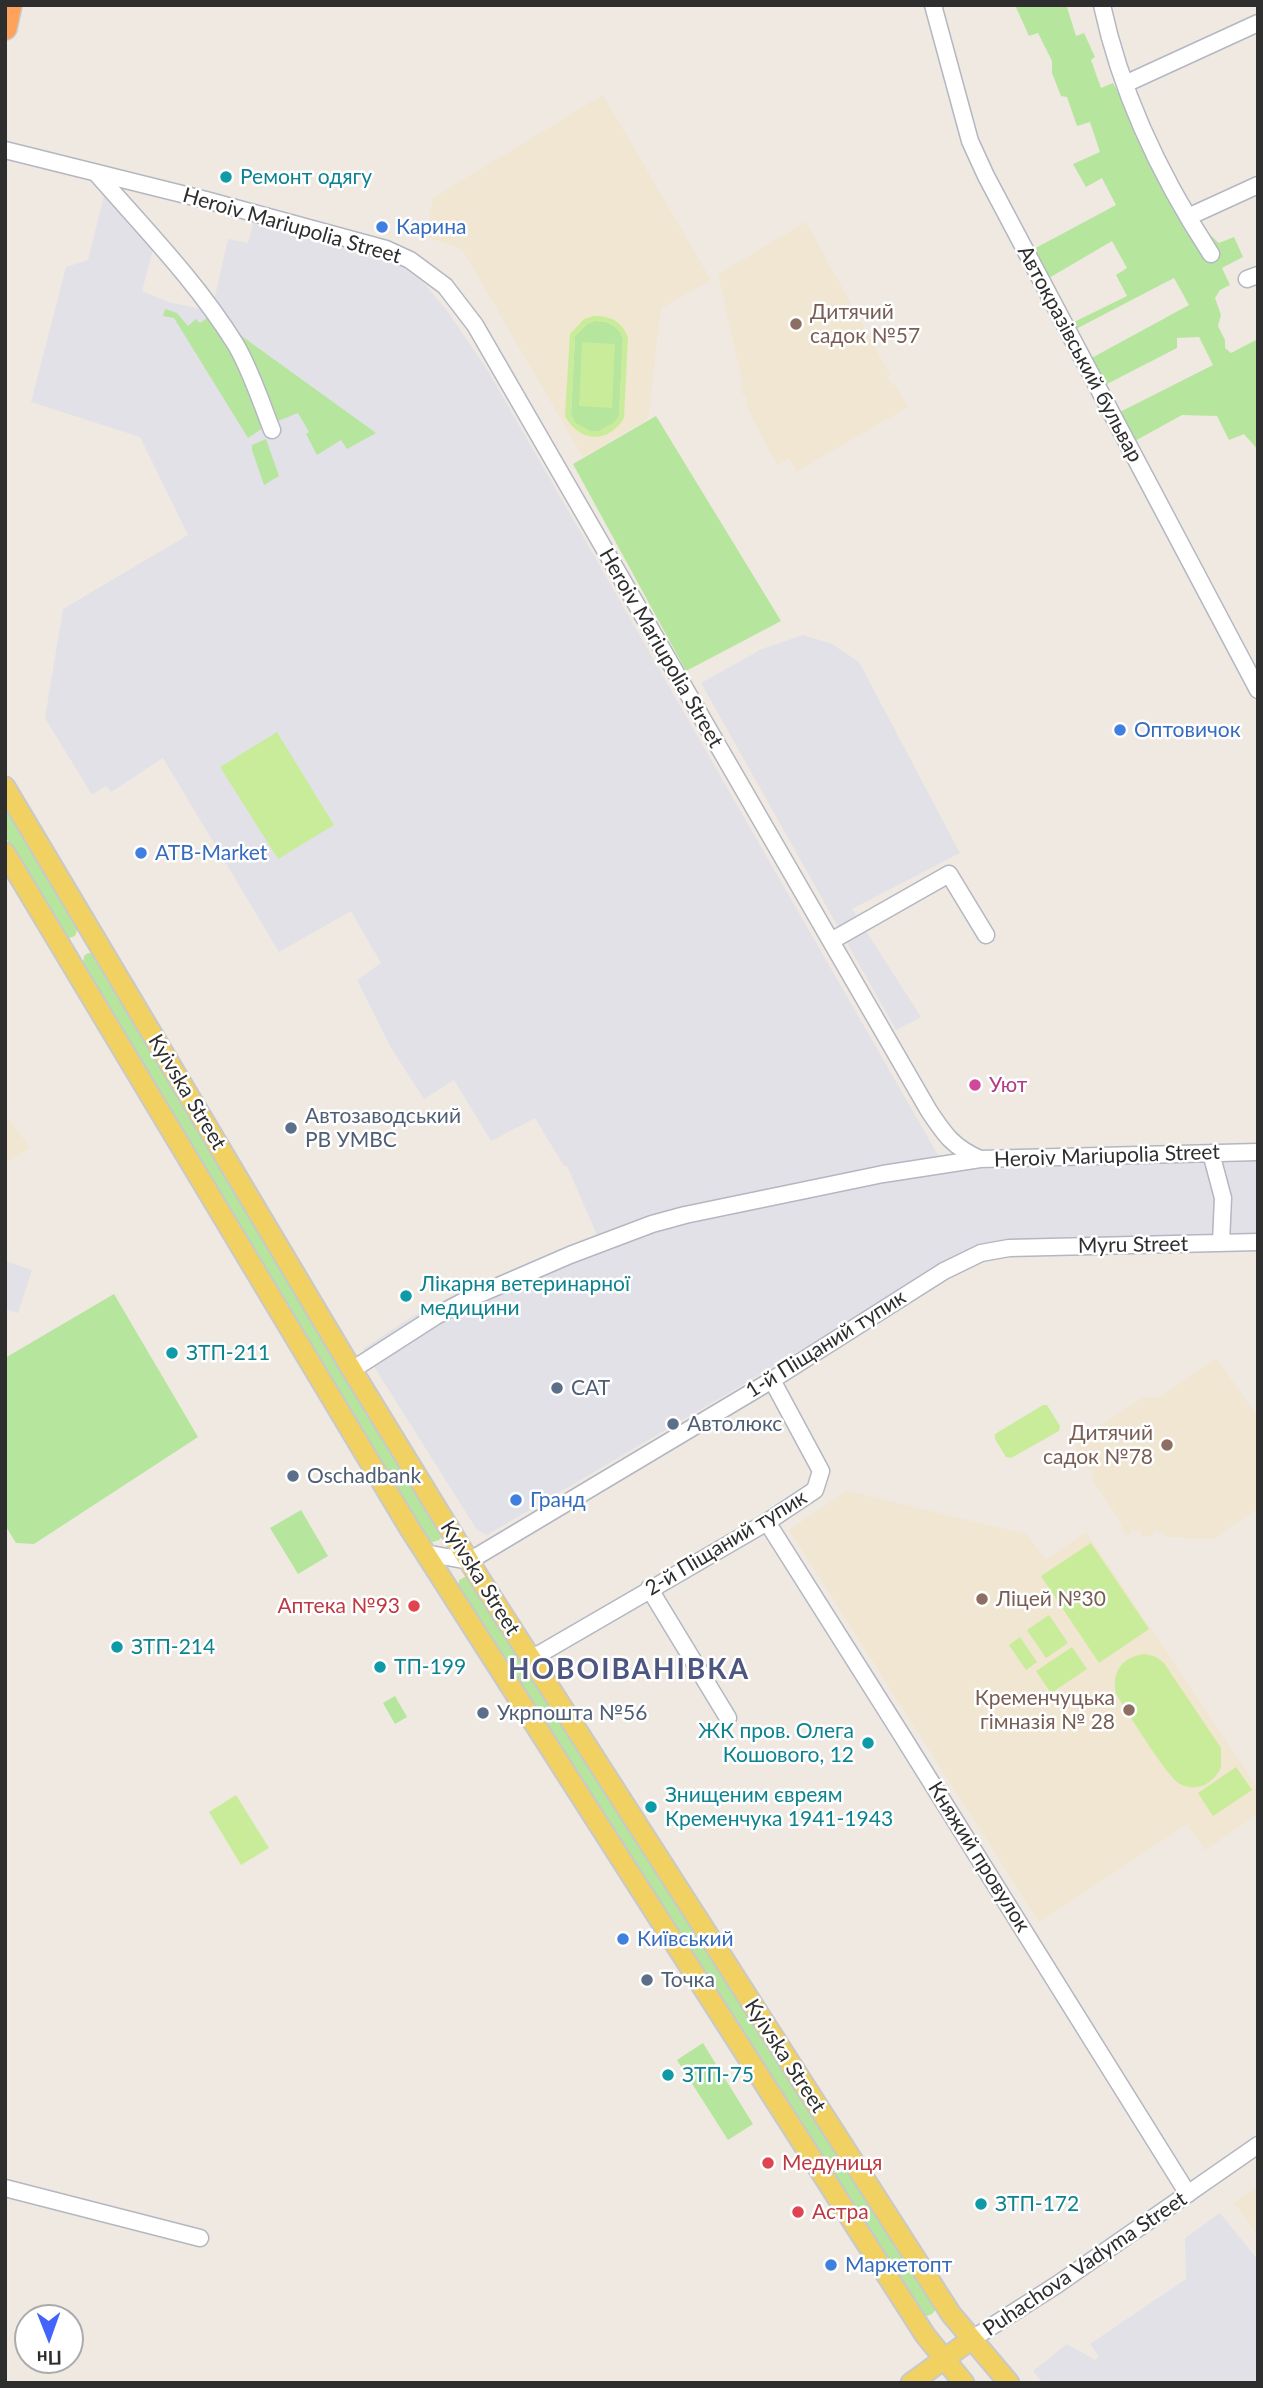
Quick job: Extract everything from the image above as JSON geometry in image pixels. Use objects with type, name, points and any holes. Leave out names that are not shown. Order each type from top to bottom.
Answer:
[{"type":"highway","points":[[5,28],[10,5]]},
{"type":"main road","name":"Kyivska Street","points":[[5,787],[352,1370],[531,1659],[951,2314],[1009,2383]]},
{"type":"main road","name":"Kyivska Street","points":[[5,853],[425,1553],[894,2288],[943,2359],[964,2383]]},
{"type":"main road","points":[[65,952],[92,936]]},
{"type":"main road","points":[[425,1553],[453,1535]]},
{"type":"main road","points":[[441,1578],[469,1560]]},
{"type":"main road","name":"Puhachova Vadyma Street","points":[[911,2383],[972,2339]]},
{"type":"street","name":"Автокразівський бульвар","points":[[933,5],[970,141],[986,176],[1258,690]]},
{"type":"street","points":[[1102,5],[1111,47],[1163,174],[1211,254]]},
{"type":"street","points":[[1125,84],[1258,23]]},
{"type":"street","name":"Heroiv Mariupolia Street","points":[[5,150],[386,249],[410,260],[445,286],[475,325],[831,942],[944,1134],[957,1148],[980,1159],[1258,1152]]},
{"type":"street","points":[[96,173],[166,251],[214,313],[237,348],[272,430]]},
{"type":"street","points":[[1188,217],[1258,185]]},
{"type":"street","points":[[831,942],[949,874],[986,935]]},
{"type":"street","points":[[1212,1153],[1223,1198],[1222,1243]]},
{"type":"street","points":[[352,1370],[466,1300],[570,1255],[652,1224],[883,1174],[980,1159]]},
{"type":"street","name":"Myru Street","points":[[1009,1248],[1258,1242]]},
{"type":"street","name":"1-й Піщаний тупик","points":[[469,1560],[772,1380],[944,1271],[981,1253],[1009,1248]]},
{"type":"street","name":"2-й Піщаний тупик","points":[[531,1659],[649,1588],[767,1522],[815,1490],[821,1471],[772,1380]]},
{"type":"street","name":"Княжий провулок","points":[[767,1522],[1037,1948],[1188,2194]]},
{"type":"street","points":[[425,1553],[469,1560]]},
{"type":"street","points":[[649,1588],[729,1718]]},
{"type":"street","name":"Puhachova Vadyma Street","points":[[972,2339],[1058,2284],[1258,2146]]},
{"type":"street","points":[[5,2188],[200,2238]]},
{"type":"shaded area","points":[[603,95],[711,280],[661,308],[648,419],[583,457],[462,249],[430,238],[427,230],[433,198]]},
{"type":"shaded area","points":[[104,196],[154,246],[142,291],[168,302],[197,308],[213,305],[228,239],[248,243],[254,221],[380,257],[402,266],[423,282],[448,312],[488,371],[938,1155],[953,1170],[1258,1160],[1258,1237],[998,1244],[861,1315],[487,1535],[477,1530],[363,1349],[410,1318],[454,1295],[597,1235],[567,1166],[564,1166],[535,1118],[491,1141],[454,1080],[424,1099],[391,1048],[357,980],[381,963],[351,911],[279,952],[163,758],[111,792],[106,786],[92,795],[45,718],[63,609],[188,535],[140,437],[31,402],[66,267],[88,260]]},
{"type":"shaded area","name":"Дитячий садок №57","points":[[806,222],[890,375],[887,377],[908,407],[797,471],[789,458],[777,465],[741,392],[743,385],[718,274]]},
{"type":"shaded area","points":[[803,635],[832,644],[859,662],[960,853],[852,909],[921,1017],[896,1030],[701,683],[762,649]]},
{"type":"shaded area","points":[[5,1114],[30,1148],[5,1163]]},
{"type":"shaded area","points":[[5,1261],[32,1270],[18,1313],[5,1309]]},
{"type":"shaded area","name":"Дитячий садок №78","points":[[1216,1358],[1258,1417],[1258,1508],[1213,1539],[1164,1537],[1163,1532],[1153,1531],[1153,1536],[1141,1536],[1141,1531],[1131,1530],[1131,1535],[1125,1535],[1118,1517],[1092,1480],[1093,1472],[1076,1449],[1076,1442],[1142,1398],[1159,1398]]},
{"type":"shaded area","points":[[847,1491],[1026,1534],[1046,1560],[1086,1532],[1258,1788],[1258,1814],[1205,1850],[1187,1824],[1039,1922],[789,1530]]},
{"type":"shaded area","points":[[1258,2186],[1258,2235],[1234,2203]]},
{"type":"shaded area","points":[[1220,2213],[1258,2260],[1258,2383],[1043,2383],[1033,2371],[1067,2344],[1095,2360],[1099,2357],[1090,2344],[1186,2279],[1185,2238]]},
{"type":"green space","points":[[1015,5],[1070,5],[1067,7],[1076,36],[1084,33],[1095,57],[1091,60],[1101,88],[1113,83],[1119,94],[1132,88],[1170,178],[1198,224],[1219,243],[1234,237],[1243,257],[1222,268],[1230,285],[1220,290],[1215,298],[1221,315],[1218,326],[1225,340],[1225,348],[1231,353],[1258,339],[1258,450],[1244,434],[1229,440],[1217,416],[1182,415],[1133,442],[1118,413],[1213,365],[1199,337],[1177,338],[1177,348],[1103,386],[1088,360],[1189,305],[1174,278],[1074,330],[1070,324],[1127,296],[1116,275],[1127,268],[1112,241],[1049,278],[1032,250],[1116,205],[1102,178],[1086,187],[1073,164],[1100,152],[1090,122],[1077,126],[1067,97],[1061,96],[1052,73],[1052,61],[1038,33],[1029,36]]},
{"type":"green space","points":[[165,309],[177,313],[188,326],[196,319],[200,323],[207,318],[236,359],[263,428],[248,438],[174,318],[163,316]]},
{"type":"green space","points":[[594,316],[610,318],[619,323],[628,337],[624,418],[610,432],[594,437],[578,431],[565,416],[570,334],[584,319]],"holes":[[[595,321],[615,327],[623,338],[619,416],[614,423],[599,431],[590,431],[575,423],[571,415],[575,336],[587,324]]]},
{"type":"green space","points":[[595,321],[612,325],[623,338],[619,416],[614,423],[599,431],[590,431],[575,423],[571,415],[575,336],[587,324]]},
{"type":"green space","points":[[232,326],[243,337],[376,433],[347,449],[341,440],[317,455],[306,434],[309,432],[298,413],[278,421],[247,349]]},
{"type":"green space","points":[[582,342],[615,344],[612,408],[579,406]]},
{"type":"green space","points":[[656,416],[781,621],[686,671],[573,464]]},
{"type":"green space","points":[[266,439],[279,476],[264,485],[252,445]]},
{"type":"green space","points":[[277,732],[334,825],[278,859],[220,767]]},
{"type":"green space","points":[[5,803],[78,927],[75,936],[69,938],[63,935],[5,836]]},
{"type":"green space","points":[[88,953],[95,954],[443,1535],[439,1540],[433,1542],[428,1539],[83,964],[84,956]]},
{"type":"green space","points":[[114,1294],[198,1437],[34,1544],[16,1543],[5,1525],[5,1358]]},
{"type":"green space","points":[[1047,1405],[1060,1426],[1059,1431],[1011,1458],[1006,1457],[995,1439],[995,1434]]},
{"type":"green space","points":[[301,1510],[328,1556],[298,1574],[270,1528]]},
{"type":"green space","points":[[1091,1543],[1149,1629],[1099,1663],[1041,1576]]},
{"type":"green space","points":[[467,1576],[936,2309],[932,2314],[927,2316],[921,2313],[458,1587],[459,1580]]},
{"type":"green space","points":[[1049,1615],[1068,1643],[1046,1658],[1027,1630]]},
{"type":"green space","points":[[1020,1637],[1037,1662],[1026,1670],[1009,1645]]},
{"type":"green space","points":[[1072,1647],[1087,1669],[1051,1693],[1036,1671]]},
{"type":"green space","points":[[1146,1654],[1164,1663],[1221,1748],[1221,1768],[1214,1778],[1204,1785],[1187,1787],[1174,1779],[1116,1694],[1115,1678],[1120,1666],[1131,1658]]},
{"type":"green space","points":[[395,1696],[407,1717],[395,1724],[383,1703]]},
{"type":"green space","points":[[1236,1767],[1252,1790],[1213,1816],[1198,1793]]},
{"type":"green space","points":[[236,1795],[269,1848],[241,1865],[209,1812]]},
{"type":"green space","points":[[703,2043],[753,2124],[728,2140],[677,2060]]},
{"type":"place","name":"Ремонт одягу","points":[[226,177]]},
{"type":"place","name":"Карина","points":[[382,227]]},
{"type":"place","name":"Дитячий садок №57","points":[[796,324]]},
{"type":"place","name":"Оптовичок","points":[[1120,730]]},
{"type":"place","name":"ATB-Market","points":[[141,853]]},
{"type":"place","name":"Уют","points":[[975,1085]]},
{"type":"place","name":"Автозаводський РВ УМВС","points":[[291,1128]]},
{"type":"place","name":"Лікарня ветеринарної медицини","points":[[406,1296]]},
{"type":"place","name":"ЗТП-211","points":[[172,1353]]},
{"type":"place","name":"САТ","points":[[557,1388]]},
{"type":"place","name":"Автолюкс","points":[[673,1424]]},
{"type":"place","name":"Дитячий садок №78","points":[[1167,1445]]},
{"type":"place","name":"Oschadbank","points":[[293,1476]]},
{"type":"place","name":"Гранд","points":[[516,1500]]},
{"type":"place","name":"Ліцей №30","points":[[982,1599]]},
{"type":"place","name":"Аптека №93","points":[[414,1606]]},
{"type":"place","name":"ЗТП-214","points":[[117,1647]]},
{"type":"place","name":"ТП-199","points":[[380,1667]]},
{"type":"place","name":"Кременчуцька гімназія № 28","points":[[1129,1710]]},
{"type":"place","name":"Укрпошта №56","points":[[483,1713]]},
{"type":"place","name":"ЖК пров. Олега Кошового, 12","points":[[868,1743]]},
{"type":"place","name":"Знищеним євреям Кременчука 1941-1943","points":[[651,1807]]},
{"type":"place","name":"Київський","points":[[623,1939]]},
{"type":"place","name":"Точка","points":[[647,1980]]},
{"type":"place","name":"ЗТП-75","points":[[668,2075]]},
{"type":"place","name":"Медуниця","points":[[768,2163]]},
{"type":"place","name":"ЗТП-172","points":[[981,2204]]},
{"type":"place","name":"Астра","points":[[798,2212]]},
{"type":"place","name":"Маркетопт","points":[[831,2265]]},
{"type":"district","name":"НОВОІВАНІВКА","points":[[629,1670]]}]
